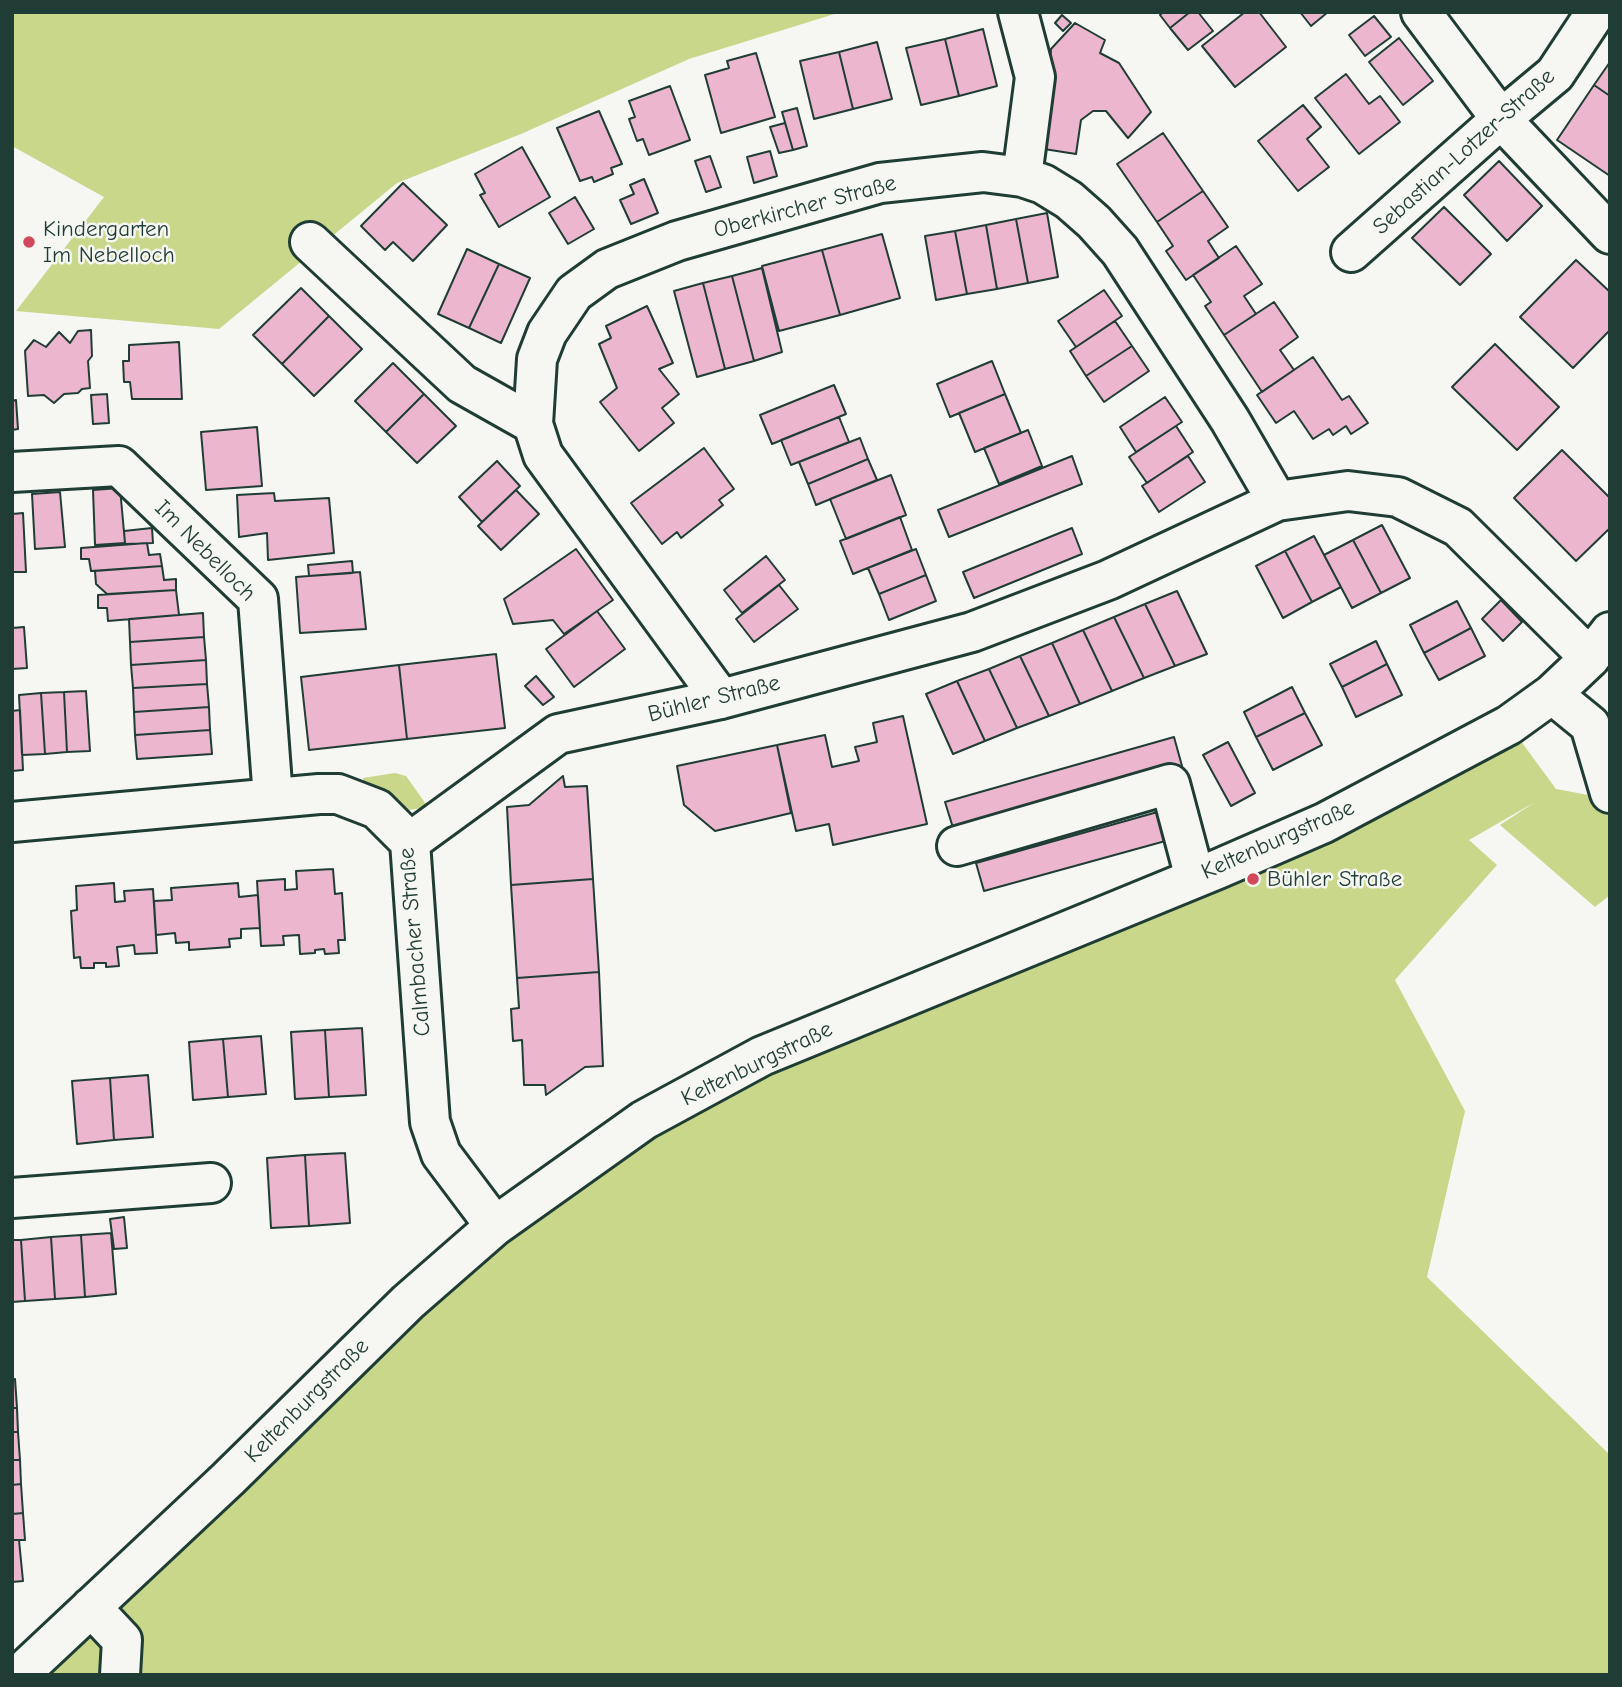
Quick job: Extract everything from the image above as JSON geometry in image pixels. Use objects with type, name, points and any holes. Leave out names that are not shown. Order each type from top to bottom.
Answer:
[{"type":"street","points":[[1017,12],[1035,77],[1022,177]]},
{"type":"street","points":[[1421,12],[1502,119],[1610,234]]},
{"type":"street","name":"Sebastian-Lotzer-Straße","points":[[1351,253],[1555,74],[1597,12]]},
{"type":"street","name":"Oberkircher Straße","points":[[721,699],[543,455],[533,424],[537,359],[547,333],[574,293],[607,269],[677,241],[880,183],[983,172],[1022,177],[1043,184],[1069,200],[1121,251],[1230,420],[1278,501]]},
{"type":"street","points":[[310,242],[462,384],[533,424]]},
{"type":"street","name":"Im Nebelloch","points":[[12,472],[119,466],[258,599],[272,799]]},
{"type":"street","name":"Bühler Straße","points":[[410,842],[558,734],[721,699],[972,632],[1108,580],[1278,501],[1348,491],[1398,497],[1458,527],[1600,645]]},
{"type":"street","name":"Keltenburgstraße","points":[[19,1675],[228,1479],[408,1302],[495,1226],[644,1120],[762,1056],[1324,823],[1509,725],[1552,694],[1600,645]]},
{"type":"street","points":[[1552,694],[1600,733],[1610,793]]},
{"type":"street","points":[[957,846],[1170,784],[1195,878]]},
{"type":"street","name":"Calmbacher Straße","points":[[12,822],[338,794],[377,810],[410,842],[430,1122],[441,1154],[495,1226]]},
{"type":"street","points":[[12,1198],[211,1182]]},
{"type":"street","points":[[91,1607],[122,1640],[120,1675]]},
{"type":"green space","points":[[12,12],[841,12],[689,59],[521,134],[397,183],[219,329],[16,311],[104,197],[12,146]]},
{"type":"green space","points":[[1509,725],[1556,789],[1610,799],[1610,895],[1595,907],[1500,825],[1535,802],[1469,840],[1497,865],[1395,980],[1465,1111],[1427,1277],[1610,1455],[1610,1675],[31,1675],[228,1479],[644,1120]]},
{"type":"green space","points":[[395,773],[406,776],[428,807],[409,810],[394,802],[382,790],[363,783],[363,778]]},
{"type":"building","points":[[1163,12],[1190,12],[1170,28],[1160,15]]},
{"type":"building","points":[[1190,12],[1198,12],[1213,31],[1188,50],[1170,28]]},
{"type":"building","points":[[1245,12],[1259,12],[1286,47],[1235,87],[1202,46]]},
{"type":"building","points":[[1300,12],[1328,12],[1311,26]]},
{"type":"building","points":[[1062,15],[1071,23],[1063,31],[1055,23]]},
{"type":"building","points":[[1374,16],[1391,37],[1365,56],[1349,35]]},
{"type":"building","points":[[1075,23],[1105,40],[1100,53],[1119,63],[1151,112],[1128,138],[1106,111],[1093,111],[1081,120],[1076,154],[1044,149],[1051,49]]},
{"type":"building","points":[[983,29],[997,86],[959,96],[945,39]]},
{"type":"building","points":[[1399,38],[1433,81],[1403,105],[1369,62]]},
{"type":"building","points":[[945,39],[959,96],[921,105],[906,48]]},
{"type":"building","points":[[877,42],[892,99],[853,109],[839,52]]},
{"type":"building","points":[[839,52],[853,109],[814,119],[800,61]]},
{"type":"building","points":[[756,53],[775,117],[721,133],[705,75],[729,68],[727,61]]},
{"type":"building","points":[[1610,62],[1610,96],[1594,85]]},
{"type":"building","points":[[1346,74],[1369,104],[1380,96],[1400,122],[1359,154],[1315,98]]},
{"type":"building","points":[[1594,85],[1610,96],[1610,176],[1557,140]]},
{"type":"building","points":[[670,86],[690,140],[649,155],[643,139],[637,141],[629,119],[635,117],[629,101]]},
{"type":"building","points":[[1303,105],[1321,127],[1307,139],[1329,167],[1298,191],[1258,141]]},
{"type":"building","points":[[797,108],[807,146],[793,150],[782,112]]},
{"type":"building","points":[[599,111],[622,164],[611,168],[613,174],[594,182],[592,177],[580,181],[557,128]]},
{"type":"building","points":[[785,123],[793,150],[779,153],[770,127]]},
{"type":"building","points":[[1163,133],[1203,191],[1157,222],[1117,164]]},
{"type":"building","points":[[522,147],[550,197],[499,227],[480,195],[485,193],[475,174]]},
{"type":"building","points":[[770,151],[777,176],[754,183],[747,157]]},
{"type":"building","points":[[710,156],[721,187],[706,192],[695,161]]},
{"type":"building","points":[[1499,161],[1542,206],[1507,241],[1464,195]]},
{"type":"building","points":[[644,179],[658,213],[631,224],[620,200],[634,194],[630,185]]},
{"type":"building","points":[[403,183],[447,225],[413,261],[393,242],[385,250],[361,226]]},
{"type":"building","points":[[1203,191],[1228,227],[1208,241],[1219,258],[1186,280],[1166,251],[1173,246],[1157,222]]},
{"type":"building","points":[[575,197],[594,229],[568,244],[549,213]]},
{"type":"building","points":[[1444,207],[1491,254],[1460,285],[1412,238]]},
{"type":"building","points":[[1047,213],[1058,277],[1028,283],[1016,219]]},
{"type":"building","points":[[1016,219],[1028,283],[997,289],[986,225]]},
{"type":"building","points":[[986,225],[997,289],[967,294],[955,231]]},
{"type":"building","points":[[955,231],[967,294],[936,300],[925,236]]},
{"type":"building","points":[[882,234],[900,298],[840,315],[822,250]]},
{"type":"building","points":[[1236,246],[1262,284],[1244,296],[1256,314],[1224,335],[1205,306],[1211,302],[1193,275]]},
{"type":"building","points":[[467,249],[499,264],[469,328],[438,314]]},
{"type":"building","points":[[822,250],[840,315],[779,331],[762,266]]},
{"type":"building","points":[[1576,260],[1610,292],[1610,330],[1573,368],[1520,317]]},
{"type":"building","points":[[499,264],[530,278],[501,343],[469,328]]},
{"type":"building","points":[[762,268],[782,352],[754,361],[732,276]]},
{"type":"building","points":[[732,276],[754,361],[725,369],[703,283]]},
{"type":"building","points":[[703,283],[725,369],[697,377],[674,291]]},
{"type":"building","points":[[301,288],[329,316],[282,364],[253,335]]},
{"type":"building","points":[[1104,290],[1122,316],[1076,347],[1058,321]]},
{"type":"building","points":[[1274,302],[1298,337],[1280,350],[1294,370],[1262,392],[1224,335]]},
{"type":"building","points":[[647,306],[673,363],[659,369],[679,394],[662,408],[674,423],[639,451],[600,402],[617,388],[599,344],[611,338],[606,326]]},
{"type":"building","points":[[329,316],[362,349],[314,396],[282,364]]},
{"type":"building","points":[[1115,321],[1132,346],[1086,376],[1070,351]]},
{"type":"building","points":[[91,330],[92,356],[88,361],[90,388],[82,389],[78,393],[64,394],[54,403],[44,395],[28,396],[25,351],[34,340],[46,347],[59,332],[70,343],[78,331]]},
{"type":"building","points":[[179,342],[182,399],[132,399],[130,382],[124,382],[123,361],[129,361],[129,345]]},
{"type":"building","points":[[1495,344],[1559,407],[1517,450],[1452,387]]},
{"type":"building","points":[[1132,346],[1149,371],[1104,402],[1086,376]]},
{"type":"building","points":[[1313,357],[1342,400],[1349,396],[1368,423],[1351,434],[1346,426],[1333,435],[1329,429],[1313,439],[1294,411],[1276,423],[1257,395]]},
{"type":"building","points":[[992,361],[1005,394],[950,417],[937,384]]},
{"type":"building","points":[[393,363],[424,394],[386,432],[355,401]]},
{"type":"building","points":[[834,385],[846,414],[772,444],[760,415]]},
{"type":"building","points":[[107,394],[109,423],[93,424],[91,395]]},
{"type":"building","points":[[424,394],[456,426],[417,463],[386,432]]},
{"type":"building","points":[[1005,394],[1021,433],[975,452],[959,413]]},
{"type":"building","points":[[1165,397],[1182,422],[1136,452],[1120,427]]},
{"type":"building","points":[[16,400],[18,429],[12,430],[12,401]]},
{"type":"building","points":[[839,417],[849,442],[791,465],[781,440]]},
{"type":"building","points":[[1176,426],[1193,452],[1147,483],[1129,457]]},
{"type":"building","points":[[257,427],[262,486],[206,490],[201,432]]},
{"type":"building","points":[[1028,430],[1042,466],[999,484],[984,448]]},
{"type":"building","points":[[860,438],[868,459],[808,484],[799,462]]},
{"type":"building","points":[[704,448],[734,489],[719,500],[723,505],[681,538],[677,532],[662,544],[631,503]]},
{"type":"building","points":[[1562,450],[1610,498],[1610,528],[1576,561],[1514,498]]},
{"type":"building","points":[[1072,456],[1082,484],[949,537],[938,510]]},
{"type":"building","points":[[1188,456],[1205,482],[1159,512],[1142,486]]},
{"type":"building","points":[[868,459],[877,480],[816,505],[808,484]]},
{"type":"building","points":[[497,461],[520,486],[482,522],[459,497]]},
{"type":"building","points":[[891,475],[906,515],[846,539],[830,499]]},
{"type":"building","points":[[120,488],[125,543],[95,545],[93,490]]},
{"type":"building","points":[[516,490],[539,514],[501,550],[478,526]]},
{"type":"building","points":[[60,492],[65,547],[35,549],[32,494]]},
{"type":"building","points":[[274,493],[275,501],[329,498],[334,553],[268,560],[267,533],[239,537],[237,495]]},
{"type":"building","points":[[23,513],[26,572],[12,572],[12,514]]},
{"type":"building","points":[[900,517],[912,550],[853,574],[840,541]]},
{"type":"building","points":[[1382,525],[1410,578],[1381,593],[1353,540]]},
{"type":"building","points":[[152,528],[153,543],[125,544],[124,531]]},
{"type":"building","points":[[1072,528],[1082,554],[974,598],[963,572]]},
{"type":"building","points":[[1314,536],[1341,587],[1312,602],[1285,551]]},
{"type":"building","points":[[1353,540],[1381,593],[1352,608],[1324,555]]},
{"type":"building","points":[[147,543],[149,555],[160,554],[162,566],[91,571],[89,559],[81,559],[81,548]]},
{"type":"building","points":[[576,549],[613,600],[564,634],[553,620],[513,624],[504,599]]},
{"type":"building","points":[[916,549],[926,575],[879,594],[868,568]]},
{"type":"building","points":[[1285,551],[1312,602],[1283,618],[1256,566]]},
{"type":"building","points":[[766,556],[785,580],[742,613],[724,590]]},
{"type":"building","points":[[352,561],[353,573],[309,576],[308,565]]},
{"type":"building","points":[[162,566],[164,580],[176,579],[176,590],[107,594],[96,584],[95,571]]},
{"type":"building","points":[[360,572],[366,629],[300,633],[296,577]]},
{"type":"building","points":[[926,575],[936,601],[889,620],[879,594]]},
{"type":"building","points":[[779,585],[798,609],[754,642],[736,619]]},
{"type":"building","points":[[176,590],[179,615],[108,621],[107,608],[98,608],[98,595]]},
{"type":"building","points":[[1177,591],[1207,654],[1175,666],[1145,604]]},
{"type":"building","points":[[1501,600],[1522,622],[1503,641],[1482,619]]},
{"type":"building","points":[[1457,601],[1471,628],[1424,653],[1410,625]]},
{"type":"building","points":[[1145,604],[1175,666],[1144,678],[1114,617]]},
{"type":"building","points":[[597,611],[625,649],[574,687],[546,649]]},
{"type":"building","points":[[203,613],[204,637],[130,642],[129,619]]},
{"type":"building","points":[[1114,617],[1144,678],[1112,691],[1083,630]]},
{"type":"building","points":[[24,627],[27,668],[12,669],[12,628]]},
{"type":"building","points":[[1471,628],[1485,656],[1439,680],[1424,653]]},
{"type":"building","points":[[1083,630],[1112,691],[1080,704],[1052,643]]},
{"type":"building","points":[[204,637],[206,660],[131,665],[130,642]]},
{"type":"building","points":[[1376,641],[1387,664],[1342,687],[1330,664]]},
{"type":"building","points":[[1052,643],[1080,704],[1049,716],[1020,656]]},
{"type":"building","points":[[496,654],[505,728],[407,739],[399,665]]},
{"type":"building","points":[[1020,656],[1049,716],[1017,728],[989,669]]},
{"type":"building","points":[[206,660],[207,684],[133,688],[131,665]]},
{"type":"building","points":[[1387,664],[1402,695],[1356,717],[1342,687]]},
{"type":"building","points":[[399,665],[407,739],[309,750],[301,677]]},
{"type":"building","points":[[989,669],[1017,728],[985,741],[957,681]]},
{"type":"building","points":[[536,676],[554,697],[543,705],[525,686]]},
{"type":"building","points":[[957,681],[985,741],[953,754],[926,694]]},
{"type":"building","points":[[207,684],[209,707],[134,712],[133,688]]},
{"type":"building","points":[[1292,687],[1305,713],[1256,737],[1244,712]]},
{"type":"building","points":[[86,691],[90,751],[67,752],[64,692]]},
{"type":"building","points":[[64,692],[67,752],[45,754],[41,693]]},
{"type":"building","points":[[41,693],[45,754],[22,755],[19,695]]},
{"type":"building","points":[[209,707],[210,730],[135,735],[134,712]]},
{"type":"building","points":[[20,710],[23,770],[12,771],[12,711]]},
{"type":"building","points":[[1305,713],[1322,745],[1273,770],[1256,737]]},
{"type":"building","points":[[903,716],[927,824],[833,845],[829,824],[796,831],[777,745],[825,735],[832,767],[859,761],[855,747],[877,742],[873,723]]},
{"type":"building","points":[[210,730],[212,754],[137,759],[135,735]]},
{"type":"building","points":[[1174,737],[1182,766],[954,831],[945,802]]},
{"type":"building","points":[[1228,742],[1255,793],[1231,806],[1203,755]]},
{"type":"building","points":[[777,745],[791,813],[715,831],[684,805],[677,766]]},
{"type":"building","points":[[563,776],[565,787],[587,786],[593,879],[511,885],[507,807],[529,805]]},
{"type":"building","points":[[1161,811],[1169,840],[984,891],[976,863]]},
{"type":"building","points":[[333,869],[335,894],[342,893],[345,940],[338,940],[339,953],[325,954],[324,949],[300,954],[299,935],[283,936],[284,945],[261,946],[257,881],[285,879],[285,890],[297,889],[296,871]]},
{"type":"building","points":[[593,879],[599,972],[517,978],[511,885]]},
{"type":"building","points":[[114,883],[115,902],[125,901],[124,891],[153,889],[157,953],[135,954],[134,945],[117,947],[119,966],[106,967],[106,963],[94,963],[94,968],[81,968],[80,957],[74,958],[71,911],[77,910],[76,886]]},
{"type":"building","points":[[238,883],[239,897],[258,895],[260,928],[241,929],[241,938],[229,939],[230,947],[189,950],[189,942],[176,943],[175,933],[156,935],[154,901],[172,900],[171,888]]},
{"type":"building","points":[[599,972],[603,1066],[585,1067],[546,1095],[545,1085],[524,1085],[522,1040],[513,1041],[511,1009],[519,1008],[517,978]]},
{"type":"building","points":[[362,1028],[366,1095],[329,1097],[325,1030]]},
{"type":"building","points":[[325,1030],[329,1097],[295,1099],[291,1032]]},
{"type":"building","points":[[261,1036],[266,1094],[228,1097],[223,1039]]},
{"type":"building","points":[[223,1039],[228,1097],[193,1100],[189,1042]]},
{"type":"building","points":[[148,1075],[153,1137],[114,1140],[110,1078]]},
{"type":"building","points":[[110,1078],[114,1140],[77,1144],[72,1081]]},
{"type":"building","points":[[345,1153],[350,1223],[309,1226],[305,1155]]},
{"type":"building","points":[[305,1155],[309,1226],[271,1228],[267,1158]]},
{"type":"building","points":[[124,1217],[127,1248],[114,1249],[110,1219]]},
{"type":"building","points":[[111,1233],[116,1294],[85,1297],[81,1235]]},
{"type":"building","points":[[81,1235],[85,1297],[55,1299],[51,1237]]},
{"type":"building","points":[[51,1237],[55,1299],[25,1301],[21,1240]]},
{"type":"building","points":[[12,1240],[21,1240],[25,1301],[12,1302]]},
{"type":"building","points":[[12,1379],[15,1379],[17,1408],[12,1408]]},
{"type":"building","points":[[12,1408],[17,1408],[18,1432],[12,1432]]},
{"type":"building","points":[[12,1432],[18,1432],[20,1460],[12,1460]]},
{"type":"building","points":[[12,1460],[20,1460],[21,1484],[12,1485]]},
{"type":"building","points":[[21,1484],[23,1513],[12,1514],[12,1485]]},
{"type":"building","points":[[23,1513],[25,1540],[12,1540],[12,1514]]},
{"type":"building","points":[[12,1540],[19,1540],[23,1581],[12,1582]]},
{"type":"place","name":"Kindergarten Im Nebelloch","points":[[29,242]]},
{"type":"place","name":"Bühler Straße","points":[[1253,879]]}]
